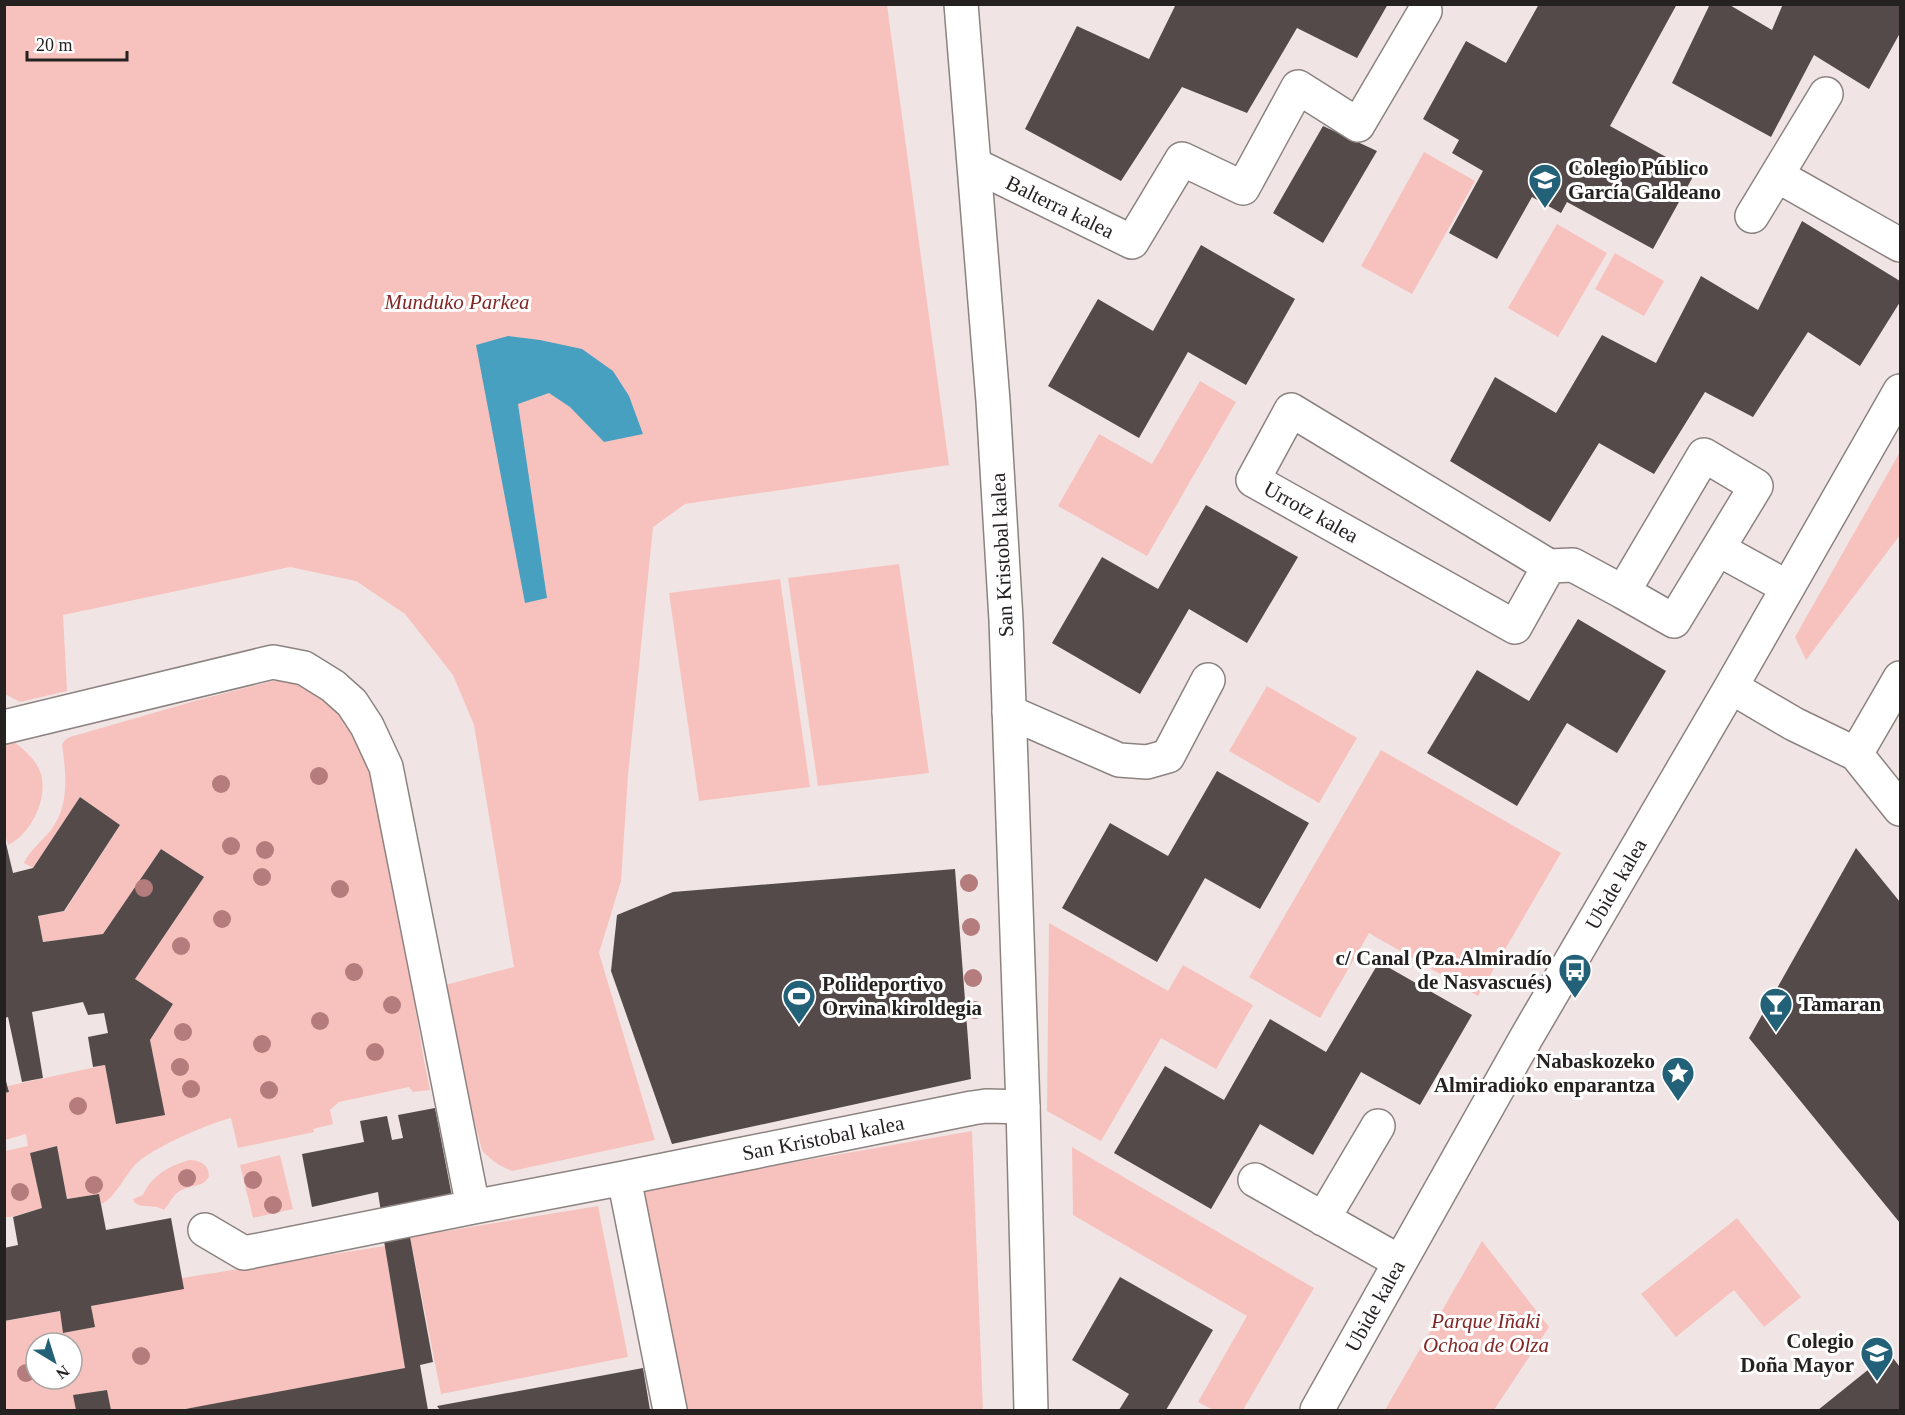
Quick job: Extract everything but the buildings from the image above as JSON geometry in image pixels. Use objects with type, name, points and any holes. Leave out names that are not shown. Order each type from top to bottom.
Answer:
[{"type":"street","name":"San Kristobal kalea","points":[[961,4],[993,401],[1006,620],[1031,1410]]},
{"type":"street","name":"Balterra kalea","points":[[975,165],[1132,242],[1182,159],[1243,188],[1298,87],[1358,124],[1425,10]]},
{"type":"street","points":[[1752,216],[1826,94]]},
{"type":"street","points":[[1778,176],[1900,245]]},
{"type":"street","name":"Ubide kalea","points":[[1317,1410],[1526,1038],[1731,687],[1900,391]]},
{"type":"street","name":"Urrotz kalea","points":[[1549,566],[1515,627],[1253,480],[1291,410],[1549,566],[1573,565],[1674,621],[1756,486],[1704,454],[1623,592]]},
{"type":"street","points":[[1718,549],[1787,587]]},
{"type":"street","points":[[4,727],[273,662],[304,668],[333,686],[352,703],[368,726],[386,767],[473,1207]]},
{"type":"street","points":[[1856,753],[1900,678]]},
{"type":"street","points":[[1009,712],[1119,760],[1147,762],[1168,756],[1208,680]]},
{"type":"street","points":[[1731,687],[1794,724],[1856,753],[1900,809]]},
{"type":"street","name":"San Kristobal kalea","points":[[205,1230],[244,1253],[972,1108],[1023,1107]]},
{"type":"street","points":[[1323,1219],[1378,1126]]},
{"type":"street","points":[[624,1178],[670,1410]]},
{"type":"street","points":[[1255,1180],[1400,1262]]},
{"type":"green space","name":"Munduko Parkea","points":[[5,5],[887,5],[949,465],[685,504],[653,527],[628,775],[621,881],[599,953],[655,1140],[512,1171],[496,1163],[482,1150],[465,1087],[445,985],[514,967],[474,725],[453,675],[405,614],[356,581],[290,567],[63,615],[67,691],[20,702],[5,694]]},
{"type":"green space","points":[[1424,152],[1475,181],[1412,294],[1361,266]]},
{"type":"green space","points":[[1557,224],[1607,253],[1558,337],[1508,308]]},
{"type":"green space","points":[[1615,253],[1664,281],[1644,316],[1595,289]]},
{"type":"green space","points":[[1200,381],[1236,402],[1147,556],[1058,506],[1099,434],[1152,464]]},
{"type":"green space","points":[[1900,452],[1900,535],[1806,660],[1795,637]]},
{"type":"green space","points":[[899,564],[929,773],[818,786],[788,578]]},
{"type":"green space","points":[[780,579],[810,787],[699,801],[669,593]]},
{"type":"green space","points":[[285,680],[306,688],[338,712],[350,727],[368,763],[381,803],[430,1090],[413,1092],[409,1087],[339,1102],[330,1110],[333,1124],[313,1129],[314,1132],[238,1148],[231,1118],[221,1121],[183,1136],[146,1156],[133,1167],[112,1196],[102,1204],[98,1194],[67,1199],[57,1146],[30,1153],[42,1208],[5,1217],[5,1151],[28,1146],[26,1134],[5,1140],[5,1093],[9,1092],[8,1086],[105,1065],[116,1124],[164,1114],[150,1040],[173,1004],[135,979],[203,878],[161,849],[103,934],[43,942],[38,916],[65,911],[120,825],[80,797],[33,868],[24,863],[32,850],[51,830],[61,810],[65,789],[62,744],[70,737],[202,699]]},
{"type":"green space","points":[[1267,686],[1357,738],[1319,803],[1229,751]]},
{"type":"green space","points":[[5,740],[16,743],[32,758],[40,770],[43,784],[36,815],[24,833],[8,845],[5,834]]},
{"type":"green space","points":[[1381,750],[1561,853],[1478,996],[1369,933],[1320,1018],[1249,977]]},
{"type":"green space","points":[[1049,923],[1168,991],[1183,965],[1253,1005],[1216,1069],[1161,1038],[1101,1141],[1047,1111]]},
{"type":"green space","points":[[972,1131],[983,1410],[684,1410],[638,1190]]},
{"type":"green space","points":[[1072,1147],[1314,1288],[1243,1410],[1213,1410],[1198,1402],[1247,1316],[1073,1215]]},
{"type":"green space","points":[[280,1155],[293,1209],[253,1218],[240,1165]]},
{"type":"green space","points":[[190,1160],[206,1166],[209,1176],[207,1180],[178,1193],[164,1210],[141,1206],[134,1202],[133,1199],[143,1195],[146,1188],[162,1172]]},
{"type":"green space","points":[[598,1206],[628,1357],[441,1394],[410,1237]]},
{"type":"green space","points":[[1737,1218],[1801,1297],[1764,1327],[1734,1290],[1676,1337],[1641,1294]]},
{"type":"green space","name":"Parque Iñaki Ochoa de Olza","points":[[1482,1241],[1549,1327],[1494,1410],[1385,1410]]},
{"type":"green space","points":[[385,1246],[405,1368],[175,1410],[111,1410],[107,1390],[74,1395],[76,1410],[5,1410],[5,1321],[60,1311],[64,1331],[24,1331],[24,1391],[84,1391],[84,1331],[74,1331],[94,1327],[91,1306],[173,1290],[182,1278]]},
{"type":"water","points":[[508,336],[582,349],[613,371],[629,396],[643,434],[604,442],[570,407],[549,393],[518,404],[547,598],[525,603],[476,345]]},
{"type":"place","name":"Colegio Público García Galdeano","points":[[1545,209]]},
{"type":"place","name":"c/ Canal (Pza.Almiradío de Nasvascués)","points":[[1575,999]]},
{"type":"place","name":"Polideportivo Orvina kiroldegia","points":[[799,1025]]},
{"type":"place","name":"Tamaran","points":[[1776,1033]]},
{"type":"place","name":"Nabaskozeko Almiradioko enparantza","points":[[1678,1102]]},
{"type":"place","name":"Colegio Doña Mayor","points":[[1877,1382]]}]
